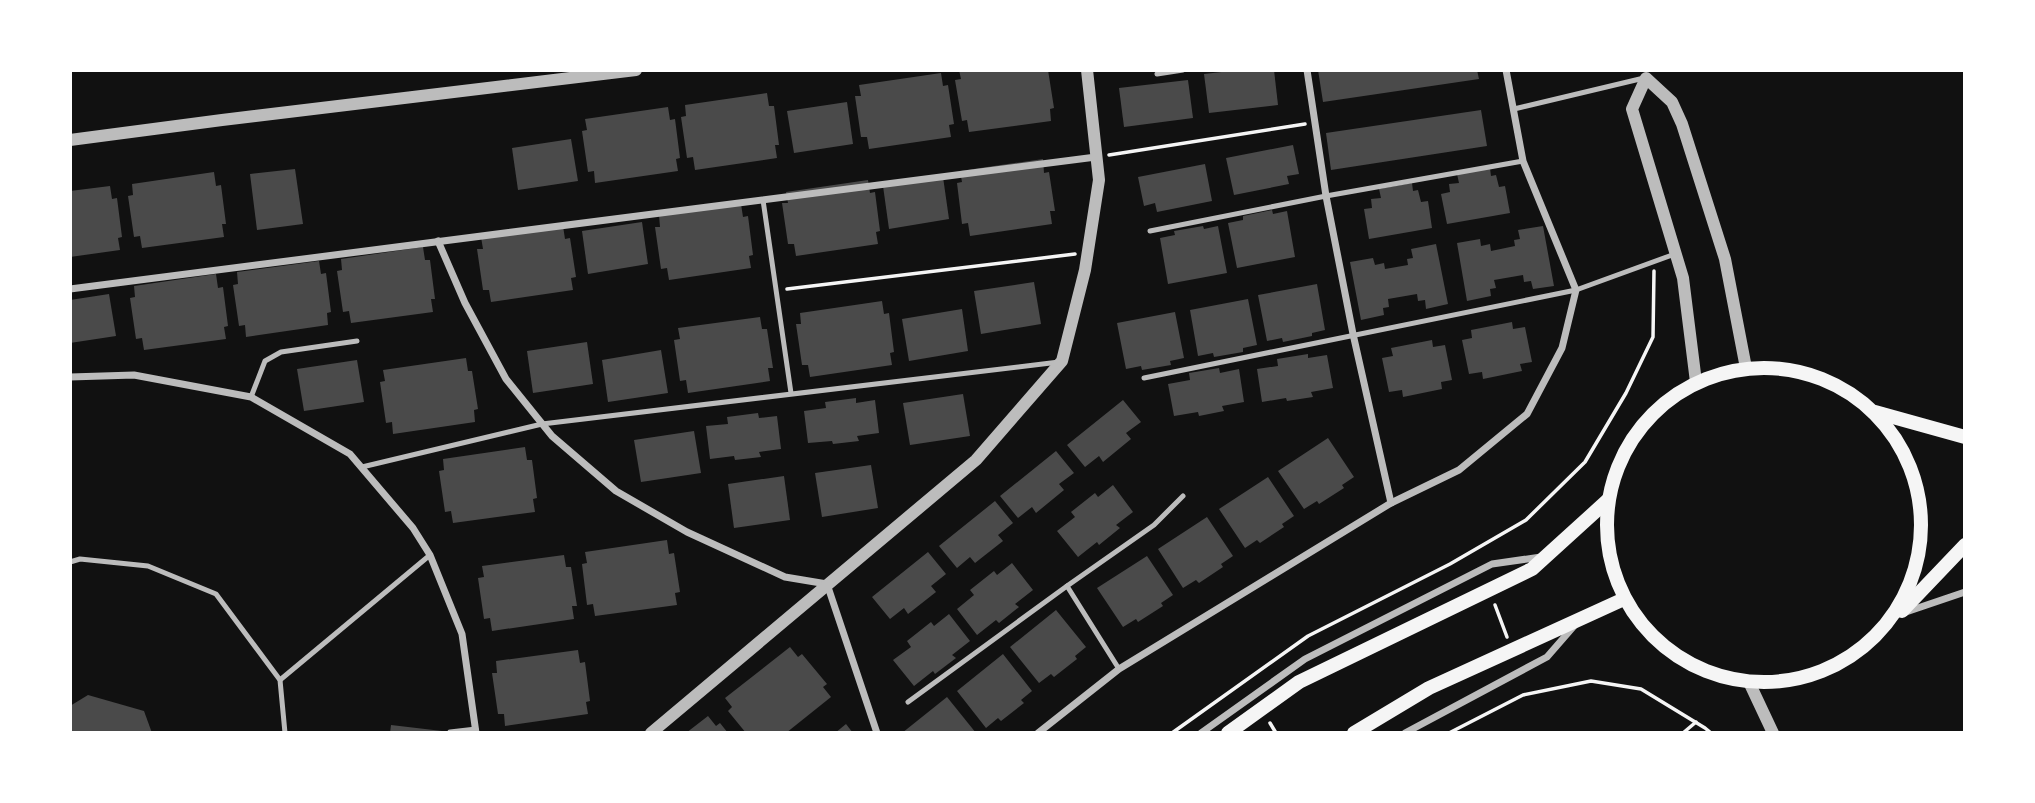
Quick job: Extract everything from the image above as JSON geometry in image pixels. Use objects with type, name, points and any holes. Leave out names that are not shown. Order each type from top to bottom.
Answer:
[{"type":"main road","points":[[1899,614],[1921,546],[1920,498],[1904,451],[1875,412],[1847,390],[1798,371],[1746,368],[1696,382],[1655,411],[1624,452],[1608,500],[1608,551],[1624,599],[1655,640],[1698,669],[1749,682],[1797,679],[1842,662],[1899,614],[1965,545]]},
{"type":"main road","points":[[1875,412],[1965,437]]},
{"type":"main road","points":[[1228,733],[1299,682],[1532,569],[1608,500]]},
{"type":"main road","points":[[1354,733],[1429,688],[1624,599]]},
{"type":"street","points":[[70,140],[636,70]]},
{"type":"street","points":[[651,733],[976,460],[1062,361],[1087,252],[1098,180],[1087,70]]},
{"type":"street","points":[[1307,70],[1326,196],[1353,334],[1391,503]]},
{"type":"street","points":[[1038,733],[1119,669],[1391,503],[1460,470],[1527,414],[1562,348],[1576,290],[1522,161],[1506,70]]},
{"type":"street","points":[[1696,382],[1683,278],[1632,109],[1645,74],[1672,102],[1682,124],[1725,260],[1746,368]]},
{"type":"street","points":[[70,289],[1096,157]]},
{"type":"street","points":[[438,241],[465,303],[506,379],[552,436],[616,491],[687,531],[785,577],[827,584]]},
{"type":"street","points":[[70,377],[134,375],[251,397],[350,454],[413,528],[430,555],[462,634],[476,731]]},
{"type":"street","points":[[1201,733],[1305,659],[1479,570],[1492,564],[1546,557]]},
{"type":"street","points":[[827,584],[877,733]]},
{"type":"street","points":[[1899,614],[1965,592]]},
{"type":"street","points":[[1405,733],[1547,657],[1580,619]]},
{"type":"street","points":[[1749,682],[1773,733]]},
{"type":"lane","points":[[1157,74],[1183,70]]},
{"type":"lane","points":[[1514,109],[1645,74]]},
{"type":"lane","points":[[1150,231],[1522,161]]},
{"type":"lane","points":[[763,200],[791,393]]},
{"type":"lane","points":[[1144,378],[1576,290],[1675,254]]},
{"type":"lane","points":[[251,397],[265,360],[281,352],[357,341]]},
{"type":"lane","points":[[362,467],[542,424],[1062,361]]},
{"type":"lane","points":[[908,702],[1154,526],[1183,496]]},
{"type":"lane","points":[[280,680],[430,555]]},
{"type":"lane","points":[[70,562],[80,559],[148,566],[216,594],[280,680],[285,733]]},
{"type":"lane","points":[[1067,586],[1119,669]]},
{"type":"lane","points":[[450,732],[476,731]]},
{"type":"path","points":[[1096,157],[1315,123]]},
{"type":"path","points":[[776,290],[1087,252]]},
{"type":"path","points":[[1172,733],[1308,636],[1470,553],[1526,520],[1585,462],[1626,393],[1653,337],[1654,261]]},
{"type":"path","points":[[1470,553],[1479,570]]},
{"type":"path","points":[[1489,590],[1511,650]]},
{"type":"path","points":[[1449,733],[1524,695],[1591,681],[1641,689],[1711,733]]},
{"type":"path","points":[[1683,733],[1696,722]]},
{"type":"building","points":[[959,70],[1048,70],[1054,108],[1050,109],[1051,121],[969,132],[967,120],[962,121],[955,80],[961,79]]},
{"type":"building","points":[[1274,70],[1278,105],[1209,113],[1204,74]]},
{"type":"building","points":[[1318,70],[1477,70],[1479,79],[1323,102]]},
{"type":"building","points":[[941,73],[943,86],[948,85],[954,124],[949,125],[951,137],[869,149],[867,137],[861,137],[855,96],[861,96],[859,85]]},
{"type":"building","points":[[1188,80],[1193,118],[1124,127],[1119,88]]},
{"type":"building","points":[[767,93],[769,106],[774,106],[779,145],[775,145],[777,158],[695,170],[693,157],[687,158],[681,117],[686,116],[685,105]]},
{"type":"building","points":[[847,102],[853,144],[794,153],[787,111]]},
{"type":"building","points":[[668,107],[670,120],[675,119],[680,158],[676,159],[678,171],[595,183],[594,171],[588,172],[582,131],[587,130],[585,119]]},
{"type":"building","points":[[1481,110],[1487,146],[1331,170],[1326,133]]},
{"type":"building","points":[[571,139],[578,181],[518,190],[512,148]]},
{"type":"building","points":[[1293,145],[1299,174],[1287,176],[1289,184],[1234,195],[1226,158]]},
{"type":"building","points":[[1043,159],[1044,173],[1049,172],[1055,211],[1050,211],[1052,224],[970,236],[968,223],[962,224],[957,183],[962,182],[960,171]]},
{"type":"building","points":[[1205,164],[1212,201],[1157,212],[1155,203],[1144,206],[1138,177]]},
{"type":"building","points":[[1490,168],[1491,176],[1496,175],[1499,187],[1505,186],[1510,213],[1447,224],[1441,194],[1450,192],[1449,184],[1459,183],[1457,174]]},
{"type":"building","points":[[295,169],[303,224],[257,230],[250,174]]},
{"type":"building","points":[[214,172],[216,186],[221,185],[226,224],[222,224],[224,237],[142,248],[140,236],[134,237],[128,196],[133,195],[132,184]]},
{"type":"building","points":[[943,177],[949,219],[889,229],[883,186]]},
{"type":"building","points":[[868,180],[870,193],[875,192],[880,231],[876,232],[878,244],[796,256],[794,244],[788,244],[782,203],[788,203],[786,192]]},
{"type":"building","points":[[1412,183],[1413,191],[1418,190],[1421,202],[1428,201],[1432,228],[1369,239],[1364,209],[1372,208],[1371,199],[1381,198],[1379,189]]},
{"type":"building","points":[[110,186],[112,199],[117,198],[122,237],[118,238],[120,250],[70,257],[70,191]]},
{"type":"building","points":[[741,204],[743,217],[748,216],[753,255],[749,256],[751,268],[669,280],[667,268],[661,269],[655,227],[660,227],[659,215]]},
{"type":"building","points":[[1272,210],[1273,214],[1287,211],[1295,257],[1237,268],[1228,223],[1243,220],[1243,216]]},
{"type":"building","points":[[642,222],[648,264],[588,274],[582,231]]},
{"type":"building","points":[[563,226],[565,239],[570,238],[576,277],[571,278],[573,290],[491,302],[489,290],[483,290],[477,249],[483,249],[481,237]]},
{"type":"building","points":[[1203,226],[1204,229],[1218,226],[1227,273],[1168,284],[1160,238],[1175,235],[1174,231]]},
{"type":"building","points":[[1543,226],[1554,286],[1533,289],[1531,281],[1524,282],[1523,275],[1494,280],[1496,288],[1490,289],[1491,296],[1467,301],[1457,243],[1480,239],[1481,246],[1490,244],[1491,251],[1515,246],[1514,240],[1520,239],[1518,230]]},
{"type":"building","points":[[1436,244],[1448,304],[1426,309],[1425,300],[1418,301],[1417,294],[1388,299],[1389,307],[1383,308],[1384,315],[1361,320],[1350,262],[1373,258],[1375,265],[1384,263],[1385,269],[1408,265],[1407,259],[1413,258],[1411,249]]},
{"type":"building","points":[[423,247],[425,260],[430,260],[435,299],[431,299],[433,312],[351,323],[349,311],[343,312],[337,271],[342,270],[341,259]]},
{"type":"building","points":[[319,261],[321,274],[326,273],[331,312],[327,313],[328,325],[246,337],[245,325],[239,326],[233,285],[238,284],[237,272]]},
{"type":"building","points":[[216,274],[218,288],[223,287],[228,326],[224,327],[226,339],[144,350],[142,338],[136,339],[130,298],[135,297],[134,286]]},
{"type":"building","points":[[1034,282],[1041,324],[981,334],[974,291]]},
{"type":"building","points":[[1317,284],[1325,330],[1312,333],[1312,336],[1283,342],[1282,338],[1267,341],[1258,295]]},
{"type":"building","points":[[109,294],[116,336],[70,343],[70,300]]},
{"type":"building","points":[[1248,299],[1257,345],[1243,348],[1243,352],[1214,357],[1213,353],[1198,356],[1190,310]]},
{"type":"building","points":[[882,301],[884,314],[889,313],[894,352],[890,353],[892,365],[810,377],[808,365],[802,365],[796,324],[801,324],[800,313]]},
{"type":"building","points":[[962,309],[968,351],[909,361],[902,319]]},
{"type":"building","points":[[1175,312],[1184,358],[1170,361],[1171,365],[1142,370],[1141,366],[1126,369],[1117,323]]},
{"type":"building","points":[[760,317],[762,329],[767,329],[773,368],[768,368],[770,381],[688,393],[686,380],[680,381],[674,340],[680,339],[678,328]]},
{"type":"building","points":[[1512,322],[1513,329],[1525,327],[1532,362],[1520,364],[1522,371],[1483,379],[1482,372],[1469,374],[1462,340],[1472,338],[1471,330]]},
{"type":"building","points":[[1432,340],[1433,347],[1445,345],[1452,380],[1441,382],[1442,389],[1403,397],[1402,390],[1389,392],[1382,358],[1393,356],[1391,348]]},
{"type":"building","points":[[587,342],[593,384],[533,393],[527,351]]},
{"type":"building","points":[[661,350],[668,393],[608,402],[602,360]]},
{"type":"building","points":[[1308,354],[1308,358],[1327,355],[1333,388],[1311,392],[1313,397],[1262,402],[1257,369],[1278,366],[1277,359]]},
{"type":"building","points":[[466,358],[468,371],[472,371],[478,409],[474,410],[475,422],[393,434],[392,422],[386,423],[380,382],[385,381],[383,370]]},
{"type":"building","points":[[357,360],[364,402],[304,411],[297,369]]},
{"type":"building","points":[[1219,368],[1220,373],[1239,369],[1244,402],[1222,406],[1224,411],[1199,416],[1198,412],[1174,416],[1168,384],[1190,380],[1189,373]]},
{"type":"building","points":[[963,394],[970,436],[910,445],[903,403]]},
{"type":"building","points":[[856,398],[856,403],[875,400],[879,433],[857,436],[859,441],[808,443],[804,411],[826,408],[825,402]]},
{"type":"building","points":[[1123,400],[1141,422],[1126,433],[1131,439],[1103,462],[1099,456],[1085,467],[1067,445]]},
{"type":"building","points":[[758,413],[759,418],[777,416],[781,449],[759,452],[761,457],[710,459],[706,426],[728,424],[727,417]]},
{"type":"building","points":[[694,431],[701,473],[641,482],[634,440]]},
{"type":"building","points":[[1328,438],[1354,477],[1342,485],[1344,488],[1319,504],[1317,501],[1304,509],[1278,471]]},
{"type":"building","points":[[525,447],[527,460],[532,460],[537,498],[533,499],[535,512],[453,523],[451,511],[445,512],[439,471],[444,470],[443,459]]},
{"type":"building","points":[[1056,451],[1074,473],[1059,484],[1064,490],[1036,513],[1032,507],[1018,518],[1000,496]]},
{"type":"building","points":[[871,465],[878,508],[822,517],[815,473]]},
{"type":"building","points":[[784,476],[790,520],[734,528],[728,484]]},
{"type":"building","points":[[1268,477],[1294,516],[1282,524],[1284,527],[1260,543],[1257,540],[1245,548],[1219,509]]},
{"type":"building","points":[[1113,485],[1133,512],[1116,525],[1120,528],[1078,557],[1057,531],[1075,517],[1071,512],[1095,493],[1098,497]]},
{"type":"building","points":[[995,501],[1013,523],[998,535],[1003,541],[975,563],[970,557],[957,568],[939,546]]},
{"type":"building","points":[[1207,517],[1233,556],[1221,564],[1223,567],[1199,583],[1196,580],[1183,588],[1158,549]]},
{"type":"building","points":[[667,540],[669,554],[674,553],[680,592],[675,593],[677,605],[595,616],[593,604],[587,605],[582,564],[587,563],[585,552]]},
{"type":"building","points":[[928,552],[946,574],[931,586],[936,592],[908,614],[904,608],[890,619],[872,597]]},
{"type":"building","points":[[564,555],[566,567],[571,567],[577,606],[572,606],[574,619],[492,631],[490,618],[484,619],[478,578],[484,577],[482,566]]},
{"type":"building","points":[[1147,556],[1173,595],[1161,603],[1163,606],[1138,622],[1136,619],[1123,627],[1097,588]]},
{"type":"building","points":[[1012,563],[1033,590],[1015,604],[1019,607],[999,623],[996,620],[977,635],[957,609],[974,595],[970,590],[994,571],[997,575]]},
{"type":"building","points":[[1056,610],[1086,647],[1075,656],[1077,659],[1054,677],[1051,674],[1039,683],[1010,647]]},
{"type":"building","points":[[949,614],[970,641],[952,655],[956,658],[914,686],[893,660],[911,647],[907,641],[931,622],[934,626]]},
{"type":"building","points":[[790,647],[798,657],[802,654],[827,684],[823,687],[831,697],[786,733],[746,733],[728,711],[732,707],[725,698]]},
{"type":"building","points":[[578,650],[580,663],[585,662],[590,701],[586,702],[588,714],[505,726],[504,714],[498,714],[492,673],[497,673],[496,661]]},
{"type":"building","points":[[1003,654],[1032,691],[1021,700],[1024,703],[1001,721],[998,718],[986,728],[957,691]]},
{"type":"building","points":[[88,695],[144,711],[152,733],[70,733],[70,706]]},
{"type":"building","points":[[947,697],[976,733],[902,733]]},
{"type":"building","points":[[708,716],[716,726],[720,723],[728,733],[686,733]]},
{"type":"building","points":[[846,724],[853,733],[835,733]]},
{"type":"building","points":[[391,725],[442,731],[442,733],[390,733]]}]
